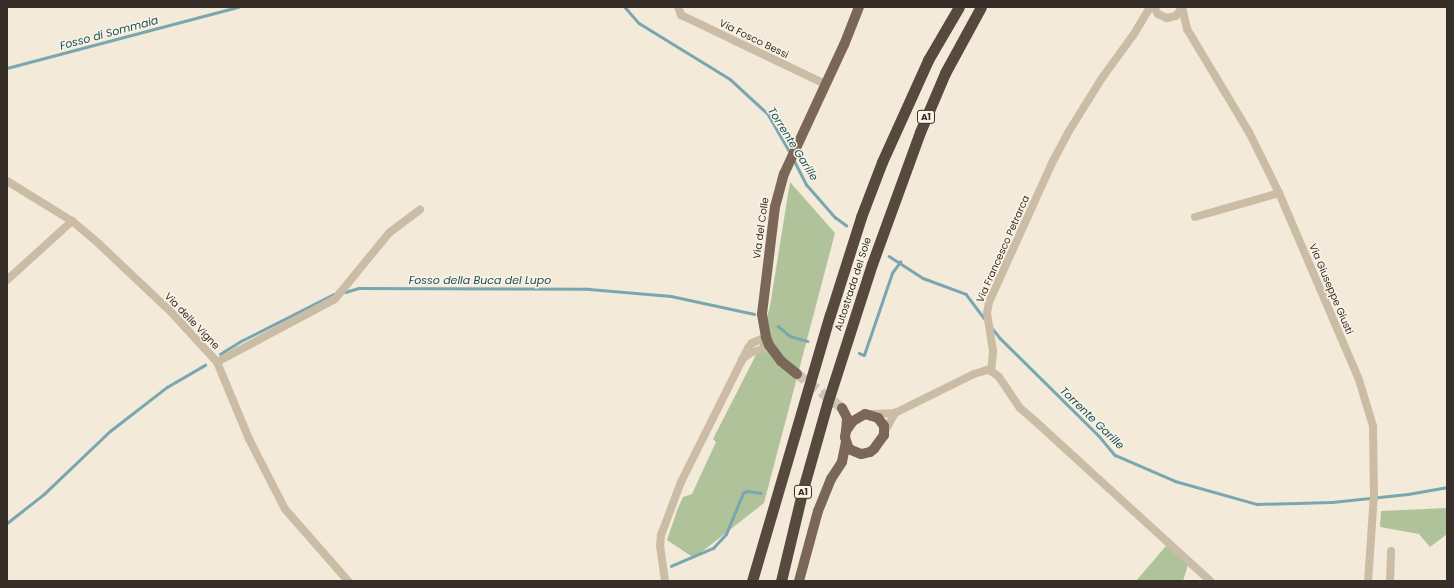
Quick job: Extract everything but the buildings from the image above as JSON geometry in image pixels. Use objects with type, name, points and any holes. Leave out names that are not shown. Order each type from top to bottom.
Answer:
[{"type":"highway","name":"Autostrada del Sole","points":[[752,581],[848,255],[861,217],[882,162],[928,60],[959,7]]},
{"type":"highway","name":"Autostrada del Sole","points":[[781,581],[803,489],[827,404],[883,232],[920,132],[945,73],[981,7]]},
{"type":"highway","name":"Autostrada del Sole","points":[[759,581],[789,455]]},
{"type":"main road","name":"Via del Colle","points":[[797,374],[781,361],[771,347],[766,336],[762,314],[775,207],[784,174],[859,7]]},
{"type":"main road","points":[[799,581],[821,503],[842,462],[846,442],[846,418],[842,408],[878,418],[884,431],[882,440],[870,452],[842,462]]},
{"type":"main road","points":[[846,432],[853,421],[865,415]]},
{"type":"main road","points":[[846,442],[851,450],[861,454]]},
{"type":"street","name":"Via Fosco Bessi","points":[[678,7],[681,15],[825,84]]},
{"type":"street","name":"Via Francesco Petrarca","points":[[991,371],[993,351],[987,313],[989,302],[1052,163],[1069,130],[1102,78],[1134,34],[1150,7]]},
{"type":"street","name":"Via Giuseppe Giusti","points":[[1154,7],[1158,14],[1172,18],[1187,29]]},
{"type":"street","name":"Via Giuseppe Giusti","points":[[1172,18],[1180,12],[1182,7]]},
{"type":"street","name":"Via Giuseppe Giusti","points":[[1182,7],[1187,29],[1250,134],[1279,193],[1359,380],[1373,426],[1374,494],[1368,581]]},
{"type":"street","name":"Via delle Vigne","points":[[7,181],[72,221],[98,243],[171,312],[217,362],[249,439],[285,509],[348,581]]},
{"type":"street","points":[[1195,217],[1279,193]]},
{"type":"street","points":[[217,362],[334,299],[389,233],[420,210]]},
{"type":"street","points":[[7,280],[72,221]]},
{"type":"street","points":[[665,581],[660,546],[667,516],[681,482],[740,361],[752,343],[766,336]]},
{"type":"street","points":[[740,361],[748,354],[771,347]]},
{"type":"street","points":[[865,415],[895,412],[974,374],[987,370],[991,371],[999,377],[1020,408],[1210,581]]},
{"type":"street","points":[[884,431],[895,412]]},
{"type":"street","points":[[1390,581],[1391,551]]},
{"type":"green space","points":[[790,182],[835,233],[764,503],[694,558],[667,540],[683,497],[692,494],[716,442],[713,439],[758,351],[770,306]]},
{"type":"green space","points":[[1447,508],[1447,534],[1430,547],[1419,534],[1380,527],[1381,511]]},
{"type":"green space","points":[[1166,546],[1188,565],[1183,581],[1136,581]]},
{"type":"waterway","name":"Fosso di Sommaia","points":[[7,68],[238,7]]},
{"type":"waterway","name":"Torrente Garille","points":[[625,7],[639,23],[730,79],[768,114],[791,154]]},
{"type":"waterway","name":"Torrente Garille","points":[[794,160],[807,185],[835,217],[846,225]]},
{"type":"waterway","name":"Torrente Garille","points":[[889,256],[923,278],[966,294],[985,319]]},
{"type":"waterway","name":"Fosso della Buca del Lupo","points":[[859,353],[864,355],[892,273],[900,262]]},
{"type":"waterway","name":"Fosso della Buca del Lupo","points":[[345,292],[359,288],[589,289],[671,296],[754,314]]},
{"type":"waterway","name":"Fosso della Buca del Lupo","points":[[220,354],[241,341],[334,294]]},
{"type":"waterway","name":"Fosso della Buca del Lupo","points":[[778,326],[790,336],[807,341]]},
{"type":"waterway","name":"Torrente Garille","points":[[992,328],[1000,338],[1099,436],[1115,455],[1175,481],[1257,504],[1332,502],[1408,494],[1447,487]]},
{"type":"waterway","name":"Fosso della Buca del Lupo","points":[[7,523],[44,494],[110,431],[167,387],[205,365]]},
{"type":"waterway","points":[[671,566],[713,548],[726,534],[743,493],[747,491],[761,493]]},
{"type":"tunnel","points":[[797,374],[842,408]]}]
